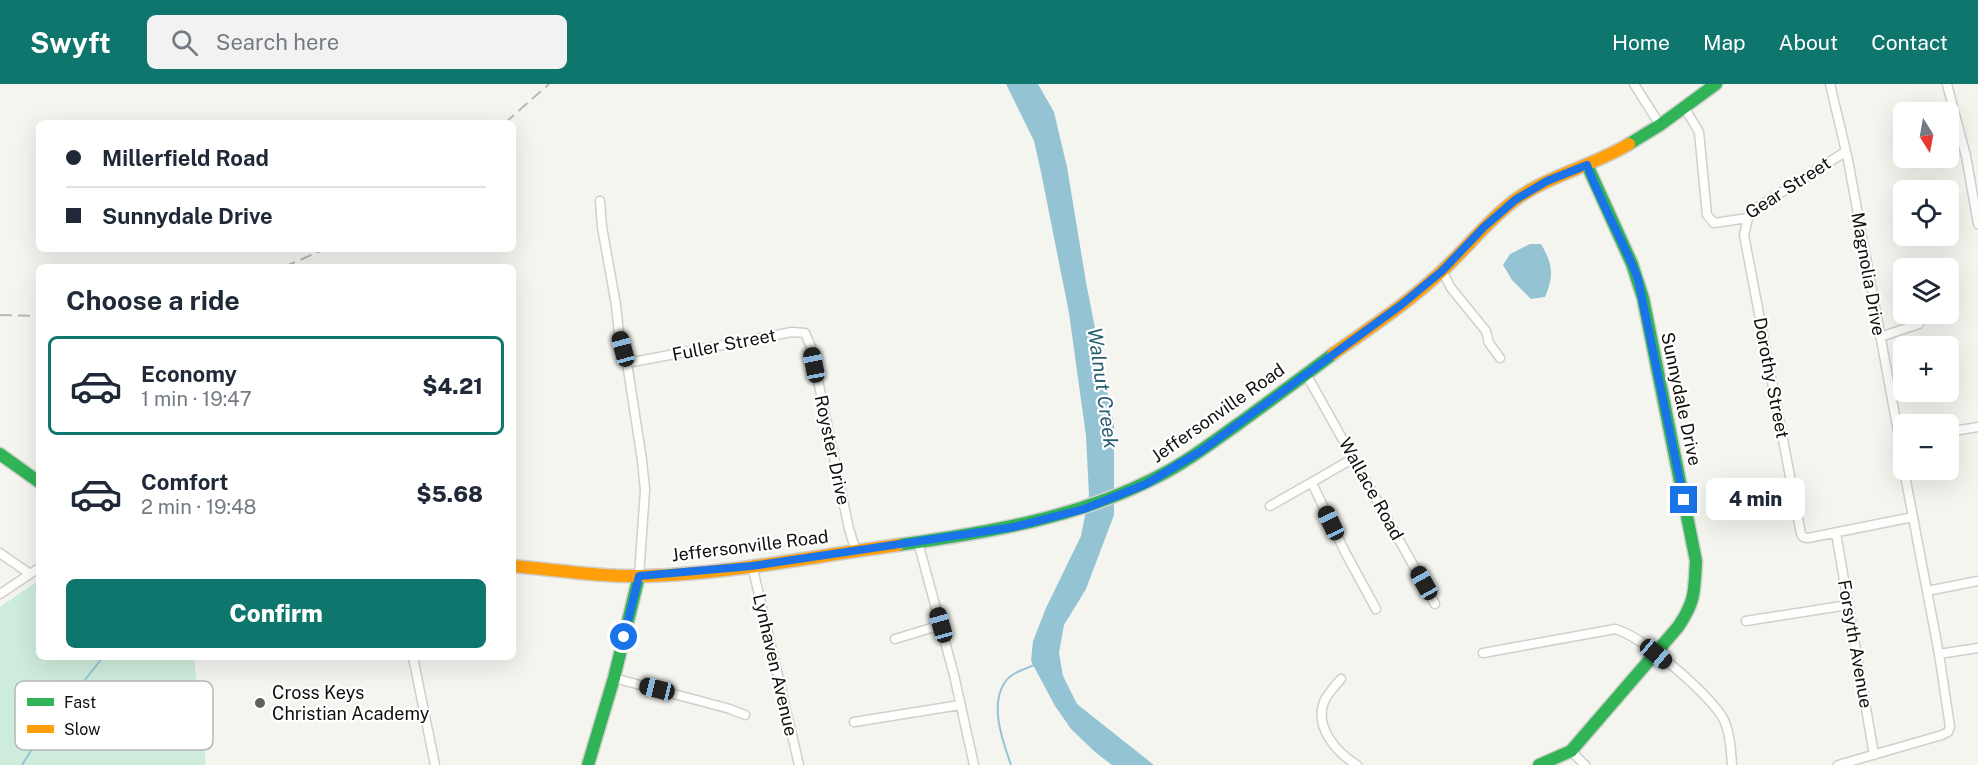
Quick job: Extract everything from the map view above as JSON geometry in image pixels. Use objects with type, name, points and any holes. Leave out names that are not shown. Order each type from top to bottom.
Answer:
[{"type":"street","points":[[1634,84],[1660,125]]},
{"type":"street","name":"Jeffersonville Road","points":[[516,566],[639,576],[752,566],[1042,521],[1084,509],[1141,486],[1201,451],[1401,305],[1442,271],[1484,227],[1515,200],[1547,181],[1624,147],[1660,125],[1716,84]]},
{"type":"street","name":"Magnolia Drive","points":[[1830,84],[1896,414]]},
{"type":"street","points":[[1947,84],[1966,156],[1978,224]]},
{"type":"street","name":"Gear Street","points":[[1684,107],[1699,132],[1707,215],[1714,223],[1748,218],[1755,209],[1845,152]]},
{"type":"street","name":"Sunnydale Drive","points":[[1539,765],[1571,751],[1656,654],[1691,608],[1696,584],[1696,561],[1638,279],[1587,165]]},
{"type":"street","points":[[588,765],[614,678],[639,576],[645,490],[627,363],[619,334],[602,226],[600,201]]},
{"type":"street","name":"Dorothy Street","points":[[1748,218],[1744,235],[1781,436],[1803,537],[1836,533]]},
{"type":"street","points":[[1442,271],[1451,288],[1486,331],[1489,343],[1500,358]]},
{"type":"street","points":[[1880,337],[1919,324]]},
{"type":"street","name":"Fuller Street","points":[[627,363],[792,332],[806,333],[811,347]]},
{"type":"street","name":"Royster Drive","points":[[811,347],[849,529],[856,551]]},
{"type":"street","name":"Wallace Road","points":[[1306,374],[1435,604]]},
{"type":"street","points":[[1959,430],[1978,427]]},
{"type":"street","points":[[0,454],[36,480]]},
{"type":"street","points":[[1270,506],[1354,458]]},
{"type":"street","points":[[1838,765],[1942,735],[1948,732],[1950,727],[1939,654],[1906,480]]},
{"type":"street","points":[[1312,483],[1345,552],[1376,609]]},
{"type":"street","points":[[1836,533],[1913,517]]},
{"type":"street","name":"Forsyth Avenue","points":[[1836,533],[1874,755]]},
{"type":"street","points":[[918,542],[941,625],[974,765]]},
{"type":"street","points":[[0,553],[30,574]]},
{"type":"street","name":"Lynhaven Avenue","points":[[752,566],[799,765]]},
{"type":"street","points":[[0,594],[36,570]]},
{"type":"street","points":[[1927,591],[1978,581]]},
{"type":"street","points":[[1746,621],[1848,605]]},
{"type":"street","points":[[895,639],[941,625]]},
{"type":"street","points":[[1483,653],[1615,629],[1634,637],[1703,693],[1723,717],[1728,731],[1732,765]]},
{"type":"street","points":[[1939,654],[1978,648]]},
{"type":"street","points":[[414,660],[435,765]]},
{"type":"street","points":[[614,678],[730,709],[745,716]]},
{"type":"street","points":[[1341,679],[1324,701],[1321,720],[1325,732],[1335,746],[1348,760],[1357,765]]},
{"type":"street","points":[[854,722],[960,705]]},
{"type":"street","points":[[1571,751],[1585,765]]},
{"type":"green space","points":[[36,582],[36,660],[194,660],[197,681],[15,681],[15,750],[204,750],[206,765],[0,765],[0,607]]},
{"type":"water","name":"Walnut Creek","points":[[1006,84],[1038,84],[1054,112],[1067,167],[1086,282],[1114,425],[1114,515],[1086,589],[1064,625],[1059,653],[1063,676],[1077,704],[1154,765],[1112,765],[1095,752],[1071,729],[1055,706],[1031,661],[1033,641],[1046,608],[1081,536],[1089,495],[1086,436],[1069,313],[1041,172],[1034,141]]},
{"type":"water","points":[[1530,244],[1541,244],[1550,264],[1550,283],[1545,297],[1531,299],[1512,280],[1503,265],[1510,254]]},
{"type":"waterway","points":[[84,681],[101,660]]},
{"type":"waterway","points":[[1011,765],[999,724],[1000,691],[1011,676],[1034,665]]},
{"type":"waterway","points":[[22,765],[31,750]]},
{"type":"railway","points":[[508,120],[549,84]]},
{"type":"railway","points":[[291,264],[318,252]]},
{"type":"railway","points":[[0,315],[36,316]]},
{"type":"traffic: fast","points":[[1629,144],[1660,125],[1716,84]]},
{"type":"traffic: fast","points":[[1539,765],[1571,751],[1678,627],[1691,602],[1695,581],[1696,561],[1643,298],[1632,264],[1587,165]]},
{"type":"traffic: fast","points":[[898,545],[1030,522],[1127,491],[1190,458],[1333,354]]},
{"type":"traffic: fast","points":[[0,454],[36,480]]},
{"type":"traffic: fast","points":[[588,765],[614,678],[639,576]]},
{"type":"traffic: slow","points":[[1333,354],[1416,293],[1515,200],[1542,184],[1601,159],[1629,144]]},
{"type":"traffic: slow","points":[[516,566],[612,575],[677,575],[898,545]]},
{"type":"place","name":"Cross Keys Christian Academy","points":[[260,703]]},
{"type":"route","points":[[624,637],[639,576],[752,566],[1014,527],[1084,509],[1146,484],[1201,451],[1401,305],[1442,271],[1484,227],[1515,200],[1547,181],[1587,165],[1638,279],[1684,500]]}]
